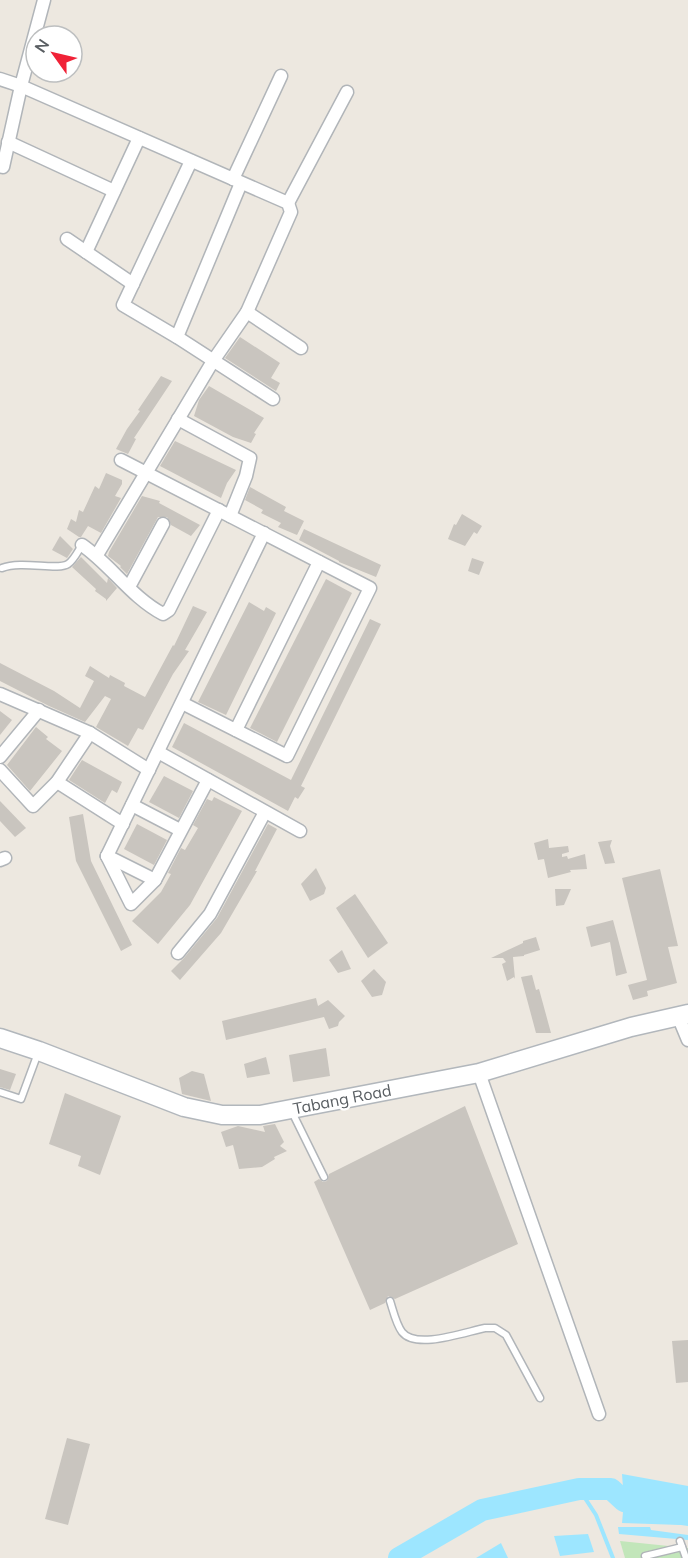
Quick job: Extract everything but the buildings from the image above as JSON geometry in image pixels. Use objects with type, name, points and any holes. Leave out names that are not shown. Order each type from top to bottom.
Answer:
[{"type":"main road","name":"Tabang Road","points":[[0,1038],[184,1107],[222,1115],[260,1115],[479,1074],[632,1027],[683,1015]]},
{"type":"street","points":[[3,167],[21,86],[44,0]]},
{"type":"street","points":[[177,337],[237,181],[281,76]]},
{"type":"street","points":[[0,79],[21,86],[288,203]]},
{"type":"street","points":[[97,555],[213,361],[247,312],[288,223],[291,212],[288,203],[347,92]]},
{"type":"street","points":[[86,252],[139,138]]},
{"type":"street","points":[[8,142],[114,191]]},
{"type":"street","points":[[191,161],[123,305],[273,399]]},
{"type":"street","points":[[67,239],[133,284]]},
{"type":"street","points":[[247,312],[301,348]]},
{"type":"street","points":[[82,545],[97,555],[156,610],[163,614],[169,610],[246,476],[250,458],[178,419]]},
{"type":"street","points":[[121,460],[370,588],[287,756],[182,703]]},
{"type":"street","points":[[129,587],[163,524]]},
{"type":"street","points":[[107,856],[264,533]]},
{"type":"street","points":[[236,730],[319,561]]},
{"type":"street","points":[[0,694],[90,733],[149,770]]},
{"type":"street","points":[[0,758],[39,710]]},
{"type":"street","points":[[0,770],[33,806],[57,782],[90,733]]},
{"type":"street","points":[[158,752],[300,831]]},
{"type":"street","points":[[107,856],[130,904],[155,880],[208,780]]},
{"type":"street","points":[[57,782],[123,824]]},
{"type":"street","points":[[132,806],[180,830]]},
{"type":"street","points":[[178,953],[210,914],[265,812]]},
{"type":"street","points":[[107,856],[155,880]]},
{"type":"street","points":[[683,1015],[688,1040]]},
{"type":"street","points":[[479,1074],[599,1414]]},
{"type":"lane","points":[[2,568],[21,563],[59,567],[67,565],[82,545]]},
{"type":"lane","points":[[0,1092],[21,1100],[39,1051]]},
{"type":"lane","points":[[290,1109],[324,1177]]},
{"type":"lane","points":[[390,1301],[402,1332],[421,1341],[485,1328],[495,1328],[506,1335],[540,1398]]},
{"type":"lane","points":[[645,1558],[645,1556],[681,1544],[686,1558]]},
{"type":"green space","points":[[620,1541],[688,1548],[688,1558],[625,1558]]},
{"type":"water","points":[[622,1474],[688,1486],[688,1526],[622,1523],[624,1501]]},
{"type":"water","points":[[618,1527],[650,1527],[651,1530],[688,1535],[688,1540],[619,1534]]},
{"type":"water","points":[[588,1534],[594,1552],[560,1556],[554,1536]]},
{"type":"water","points":[[501,1543],[508,1558],[476,1558]]},
{"type":"waterway","points":[[579,1489],[596,1515],[613,1558]]},
{"type":"waterway","points":[[399,1558],[482,1510],[579,1489],[611,1489],[624,1501],[672,1513],[688,1514]]}]
